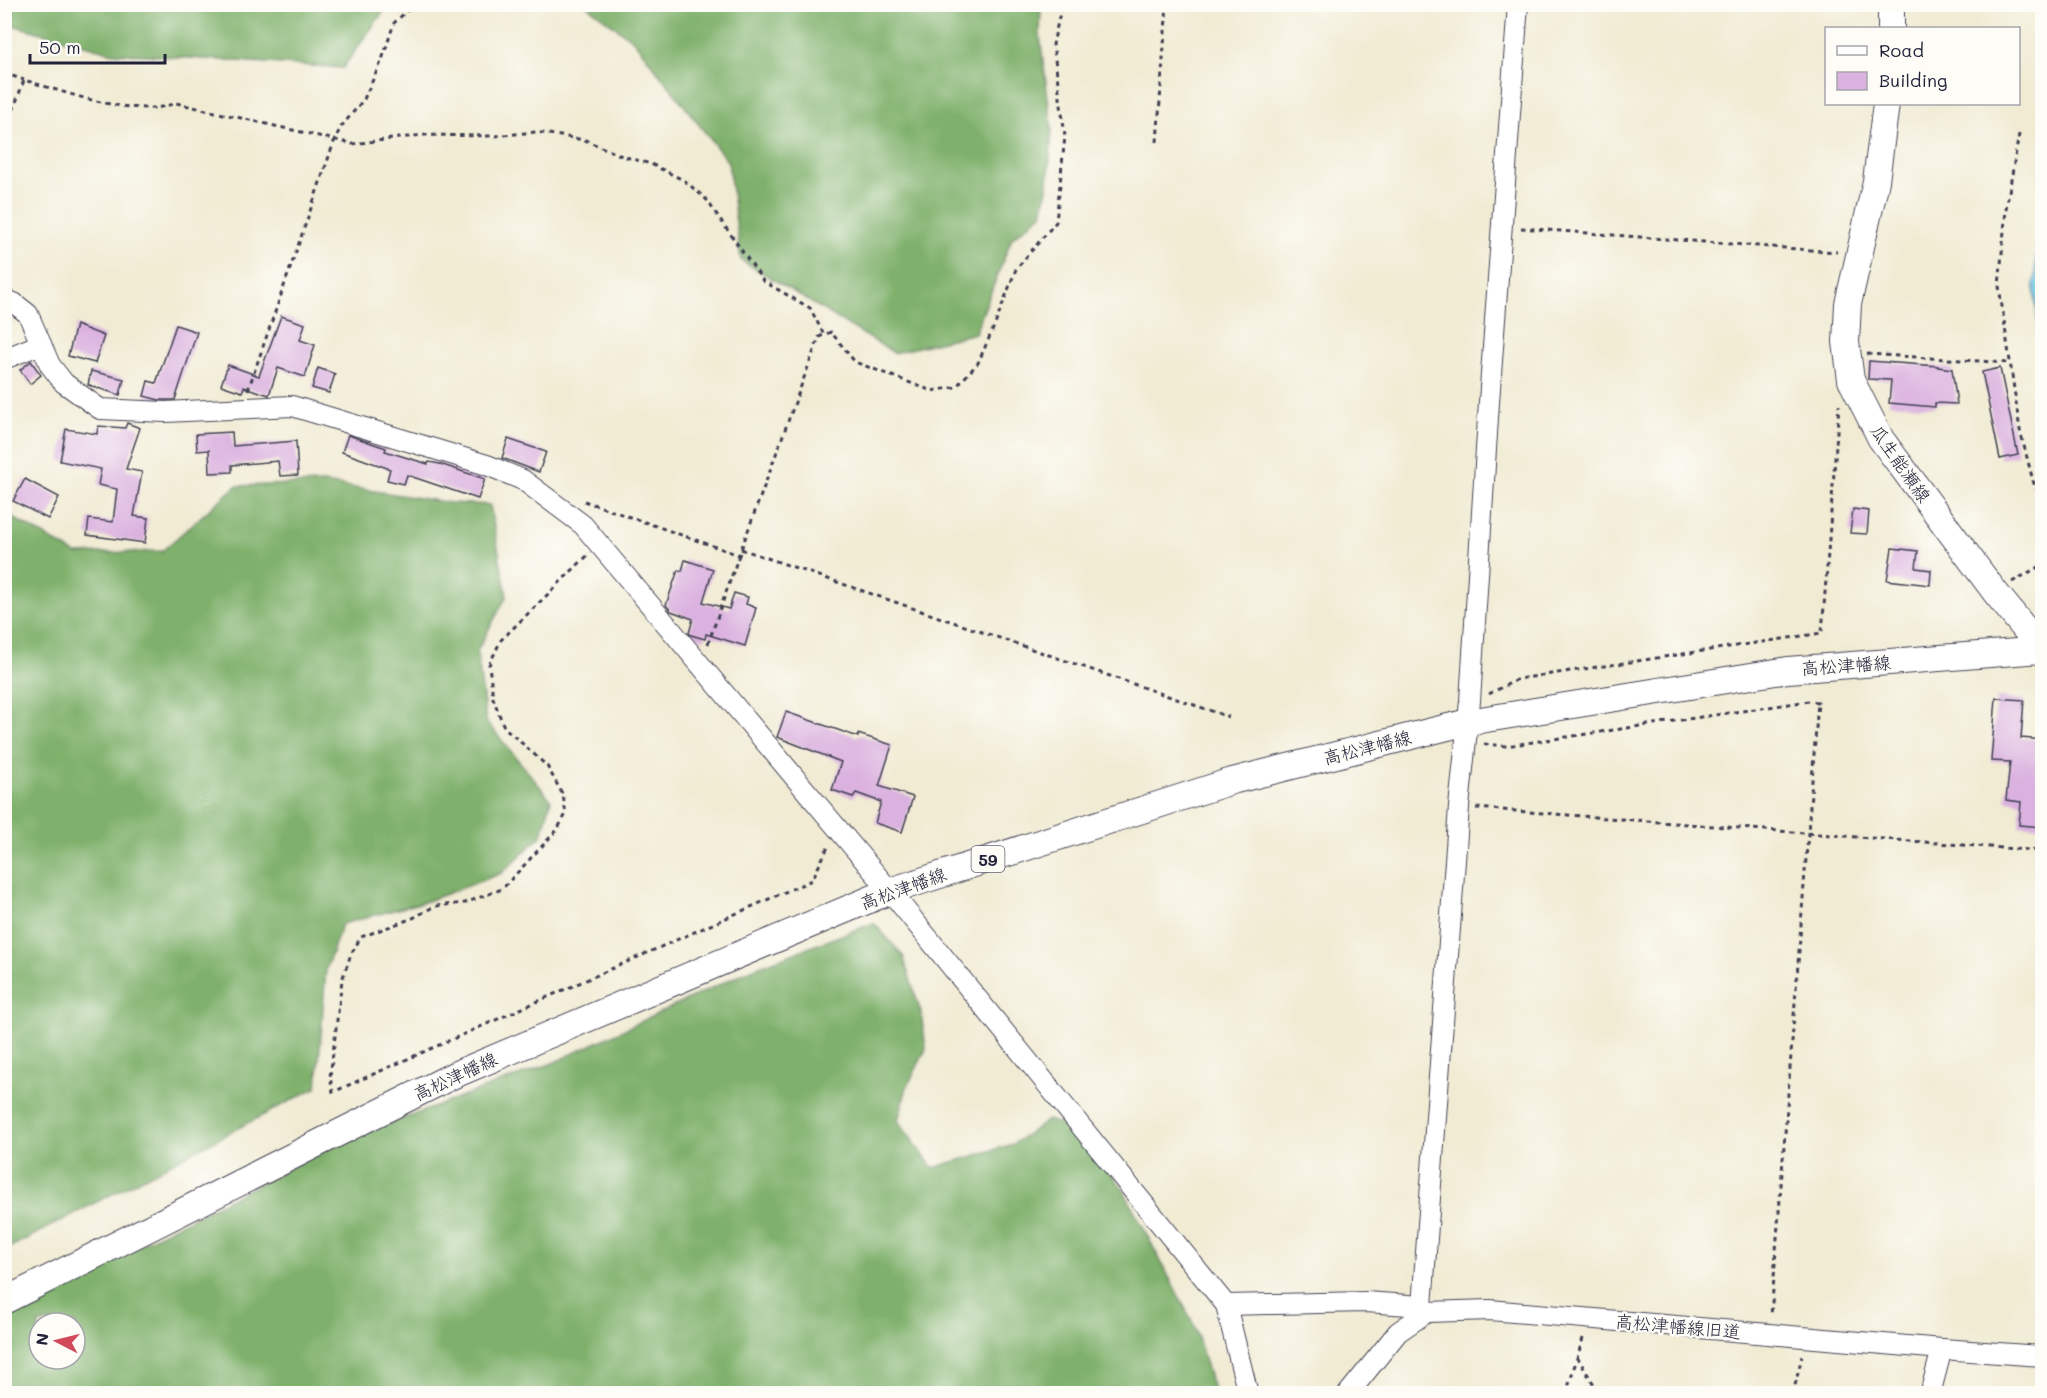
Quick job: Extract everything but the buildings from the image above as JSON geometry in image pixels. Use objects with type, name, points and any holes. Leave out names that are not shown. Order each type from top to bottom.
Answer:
[{"type":"main road","points":[[1891,4],[1891,27]]},
{"type":"main road","name":"瓜生能瀬線","points":[[1886,105],[1876,181],[1848,304],[1846,342],[1851,380],[1881,439],[2042,651]]},
{"type":"main road","name":"高松津幡線","points":[[4,1301],[454,1075],[890,891],[1232,781],[1468,722],[1788,670],[2042,651]]},
{"type":"street","points":[[1348,1394],[1398,1332],[1425,1309],[1518,4]]},
{"type":"street","points":[[4,300],[14,303],[28,314],[50,365],[64,383],[99,409],[165,412],[292,406],[487,465],[523,480],[583,525],[890,891],[1226,1305],[1248,1394]]},
{"type":"street","points":[[4,359],[41,344]]},
{"type":"street","name":"高松津幡線旧道","points":[[1226,1305],[1366,1302],[1425,1309],[1490,1310],[2043,1356]]},
{"type":"street","points":[[1930,1394],[1942,1349]]},
{"type":"path","points":[[241,409],[335,140],[341,127],[363,99],[382,60],[394,23],[414,4]]},
{"type":"path","points":[[700,665],[819,337],[831,332],[855,362],[932,391],[956,387],[978,363],[1016,269],[1056,222],[1065,136],[1053,44],[1062,4]]},
{"type":"path","points":[[1157,142],[1167,4]]},
{"type":"path","points":[[4,73],[80,97],[116,105],[154,108],[176,103],[354,144],[423,135],[494,136],[536,132],[585,140],[622,156],[651,164],[685,181],[706,199],[763,280],[810,308],[824,334]]},
{"type":"path","points":[[4,136],[24,80]]},
{"type":"path","points":[[2019,134],[2006,209],[1999,286],[2020,430],[2033,481],[2043,501]]},
{"type":"path","points":[[1502,227],[1860,253]]},
{"type":"path","points":[[1848,352],[2010,363]]},
{"type":"path","points":[[1770,1333],[1818,702],[1809,701],[1506,746],[1468,722],[1518,679],[1822,633],[1839,403],[1855,389]]},
{"type":"path","points":[[577,499],[739,555]]},
{"type":"path","points":[[599,544],[501,640],[489,664],[493,698],[504,727],[547,766],[563,795],[566,814],[557,830],[502,889],[465,903],[435,906],[413,918],[361,937],[351,954],[342,980],[330,1077],[333,1092],[812,880],[830,844],[840,831]]},
{"type":"path","points":[[741,549],[1229,717]]},
{"type":"path","points":[[1995,592],[2043,565]]},
{"type":"path","points":[[1459,807],[2043,851]]},
{"type":"path","points":[[1566,1394],[1586,1329],[1587,1318]]},
{"type":"path","points":[[1792,1394],[1806,1337]]},
{"type":"path","points":[[1577,1357],[1600,1394]]},
{"type":"green space","points":[[4,5],[388,5],[343,68],[113,53],[5,23]]},
{"type":"green space","points":[[586,5],[1041,5],[1040,36],[1052,129],[1048,184],[1042,214],[1012,238],[975,333],[894,353],[741,260],[728,162],[634,41]]},
{"type":"green space","points":[[324,483],[451,503],[490,505],[507,596],[477,651],[486,721],[551,800],[542,835],[502,873],[427,901],[342,924],[326,969],[317,1087],[5,1250],[5,513],[76,554],[162,551],[236,486]]},
{"type":"green space","points":[[874,923],[903,956],[921,1013],[926,1049],[907,1087],[898,1121],[933,1168],[1013,1144],[1048,1120],[1074,1129],[1122,1187],[1195,1327],[1214,1393],[5,1394],[5,1313],[343,1141],[553,1063],[752,969]]},
{"type":"water","points":[[2042,198],[2042,364],[2034,286]]}]
